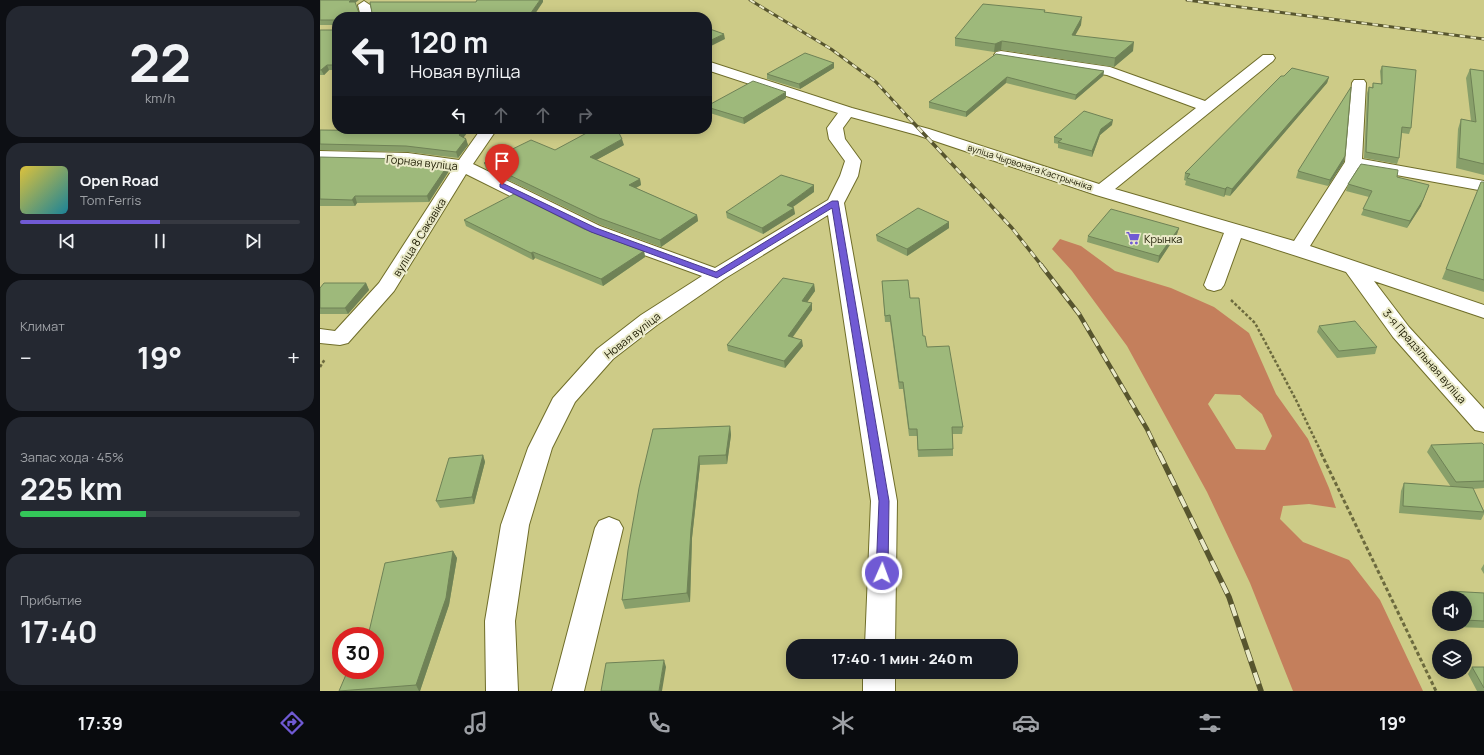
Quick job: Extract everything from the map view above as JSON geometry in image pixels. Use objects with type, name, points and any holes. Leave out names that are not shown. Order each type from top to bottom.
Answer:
[{"type":"street","points":[[1001,55],[1110,71],[1207,107]]},
{"type":"street","points":[[1102,191],[1268,58]]},
{"type":"street","name":"вуліца Чырвонага Кастрычніка","points":[[712,67],[847,110],[923,132],[1102,191],[1299,249],[1484,312]]},
{"type":"street","points":[[1299,249],[1353,162],[1359,83]]},
{"type":"street","points":[[847,110],[835,128],[837,139],[853,161],[849,176],[835,203],[884,501],[880,639]]},
{"type":"street","name":"вуліца 8 Сакавіка","points":[[330,337],[388,288],[463,166],[485,134]]},
{"type":"street","name":"Горная вуліца","points":[[320,156],[408,158],[463,166],[593,230],[717,276]]},
{"type":"street","points":[[1353,162],[1484,186]]},
{"type":"street","name":"Новая вуліца","points":[[502,691],[500,621],[515,525],[540,448],[565,398],[605,354],[649,320],[835,203]]},
{"type":"street","points":[[1214,285],[1234,231]]},
{"type":"street","name":"3-я Прадзільная вуліца","points":[[1353,267],[1401,332],[1484,424]]},
{"type":"street","points":[[568,691],[609,528]]},
{"type":"street","points":[[879,679],[879,691]]},
{"type":"path","points":[[1214,285],[1255,323],[1296,400],[1436,691]]},
{"type":"shaded area","points":[[1060,239],[1081,246],[1115,271],[1171,288],[1214,307],[1249,333],[1276,394],[1308,439],[1336,508],[1309,504],[1283,506],[1280,519],[1303,542],[1349,560],[1380,600],[1423,691],[1293,691],[1250,583],[1207,492],[1127,346],[1072,271],[1052,249]],"holes":[[[1215,394],[1240,395],[1262,414],[1272,436],[1265,450],[1236,449],[1208,404]]]},
{"type":"building","points":[[320,0],[351,0],[349,2],[355,2],[359,12],[332,12],[332,20],[320,20]]},
{"type":"building","points":[[477,0],[540,0],[532,12],[372,12],[370,2],[476,2]]},
{"type":"building","points":[[983,4],[1045,10],[1044,12],[1082,17],[1072,35],[1134,42],[1115,58],[1002,41],[995,44],[955,38]]},
{"type":"building","points":[[320,30],[332,30],[332,65],[327,65],[321,70],[320,70]]},
{"type":"building","points":[[712,30],[724,34],[712,40]]},
{"type":"building","points":[[805,53],[834,63],[799,84],[767,74]]},
{"type":"building","points":[[996,54],[1104,71],[1076,95],[1007,77],[966,112],[929,102]]},
{"type":"building","points":[[1382,66],[1416,70],[1411,128],[1402,127],[1399,158],[1366,152],[1369,87],[1373,88],[1373,83],[1382,84]]},
{"type":"building","points":[[1292,68],[1329,77],[1232,189],[1227,187],[1225,189],[1187,178],[1190,174],[1185,173],[1281,76],[1284,76]]},
{"type":"building","points":[[1470,69],[1484,71],[1484,164],[1459,158],[1461,119],[1476,122]]},
{"type":"building","points":[[753,81],[786,92],[743,118],[712,109],[712,103]]},
{"type":"building","points":[[1351,87],[1345,156],[1330,180],[1298,171]]},
{"type":"building","points":[[1084,111],[1113,120],[1101,129],[1092,151],[1058,142],[1062,139],[1054,137]]},
{"type":"building","points":[[320,130],[332,130],[332,134],[460,134],[459,135],[466,139],[456,152],[406,146],[320,144]]},
{"type":"building","points":[[585,134],[620,134],[622,139],[590,157],[640,179],[629,185],[697,215],[660,240],[599,218],[484,163],[531,140],[555,150]]},
{"type":"building","points":[[320,157],[406,159],[448,165],[427,196],[355,196],[352,200],[320,199]]},
{"type":"building","points":[[1361,164],[1398,170],[1397,177],[1429,185],[1423,200],[1410,221],[1363,209],[1372,191],[1348,184]]},
{"type":"building","points":[[781,175],[814,185],[787,205],[794,208],[762,228],[726,212]]},
{"type":"building","points":[[1481,182],[1484,182],[1484,280],[1446,269]]},
{"type":"building","points":[[514,194],[584,229],[644,251],[601,279],[533,252],[531,253],[464,220]]},
{"type":"building","points":[[918,208],[949,222],[907,249],[876,235]]},
{"type":"building","name":"Крынка","points":[[1111,209],[1179,228],[1159,256],[1088,236]]},
{"type":"building","points":[[783,278],[814,284],[802,301],[812,303],[788,336],[802,340],[784,361],[727,345]]},
{"type":"building","points":[[908,280],[910,298],[919,298],[923,336],[925,336],[927,347],[949,346],[963,427],[952,427],[953,449],[918,450],[917,429],[909,429],[903,382],[899,382],[890,315],[885,316],[882,281]]},
{"type":"building","points":[[324,283],[366,283],[345,308],[320,308],[320,288]]},
{"type":"building","points":[[1355,321],[1377,347],[1339,351],[1319,326]]},
{"type":"building","points":[[730,426],[726,455],[699,456],[691,529],[687,593],[622,600],[628,550],[639,488],[653,429]]},
{"type":"building","points":[[1482,443],[1484,445],[1484,481],[1456,482],[1431,445]]},
{"type":"building","points":[[483,455],[472,497],[436,501],[449,458]]},
{"type":"building","points":[[1404,483],[1473,488],[1484,512],[1403,506]]},
{"type":"building","points":[[453,551],[446,598],[416,685],[339,691],[344,679],[384,679],[384,627],[370,627],[385,563]]},
{"type":"building","points":[[1472,592],[1484,593],[1484,621],[1472,620]]},
{"type":"building","points":[[664,660],[659,691],[601,691],[606,663]]},
{"type":"building","points":[[1472,667],[1484,667],[1484,688]]},
{"type":"railway","points":[[750,0],[831,49],[876,82],[909,118]]},
{"type":"railway","points":[[1187,0],[1484,39]]},
{"type":"railway","points":[[908,117],[1012,228],[1042,266]]},
{"type":"railway","points":[[1041,265],[1079,314],[1147,429],[1159,454]]},
{"type":"railway","points":[[1159,453],[1229,597],[1261,691]]},
{"type":"place","name":"Крынка","points":[[1133,238]]},
{"type":"route","points":[[502,185],[593,230],[717,276],[797,228],[835,203],[884,501],[882,573]]}]
